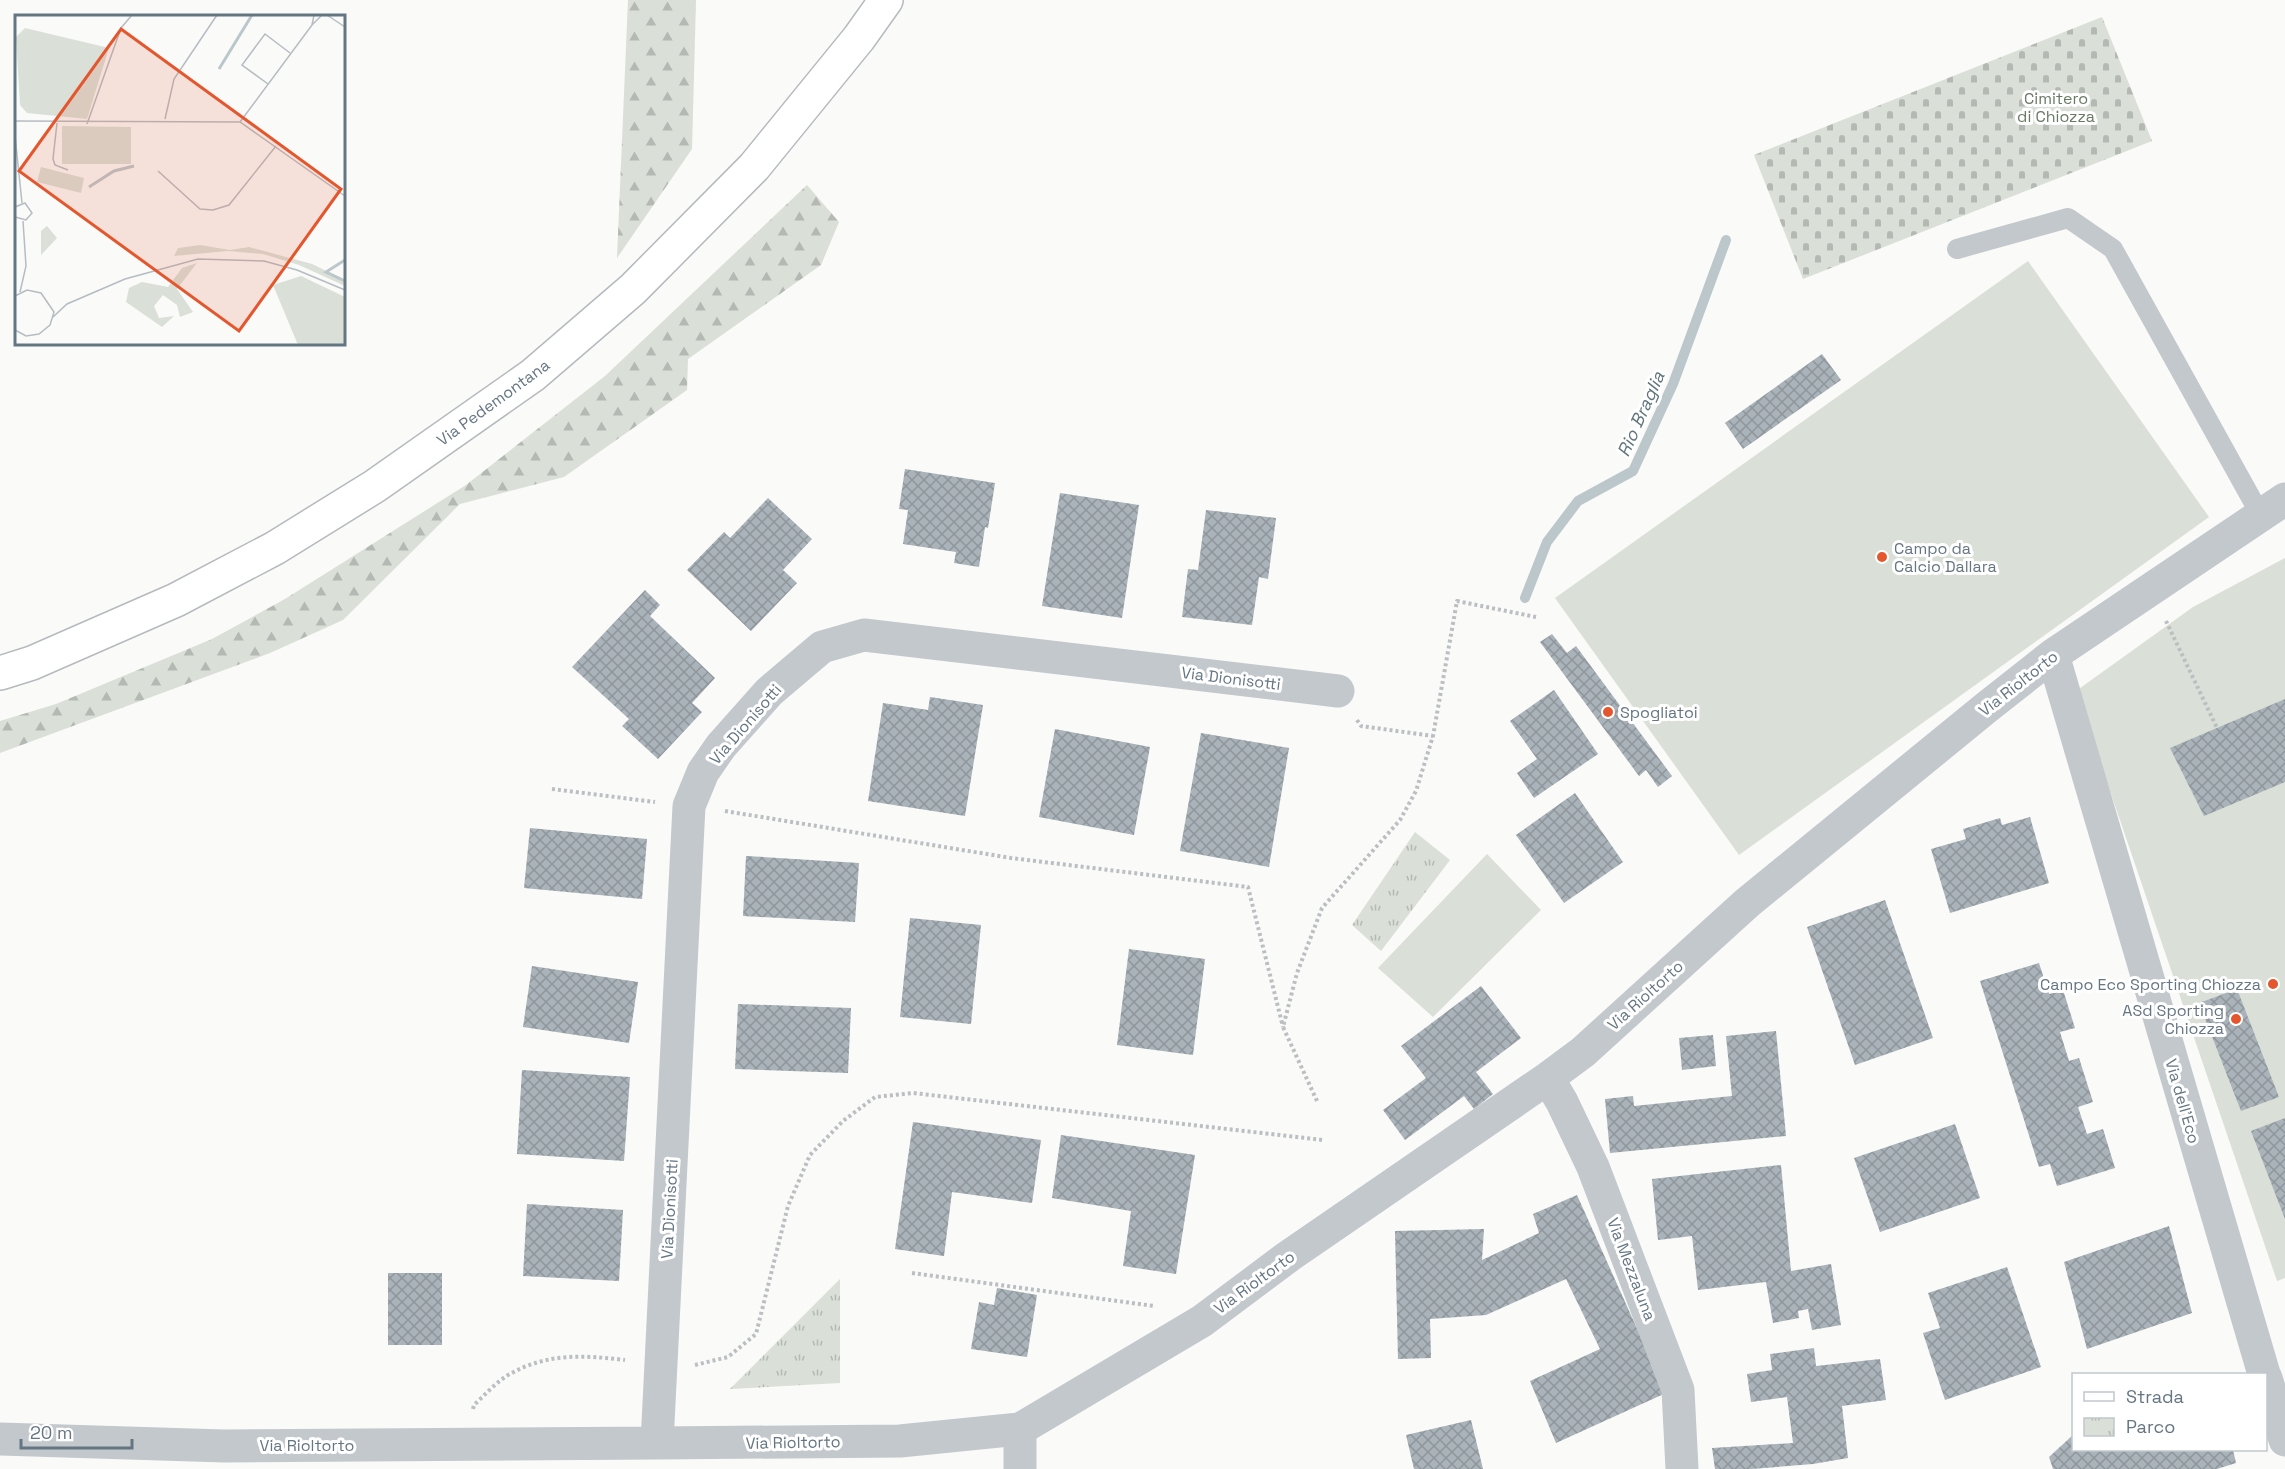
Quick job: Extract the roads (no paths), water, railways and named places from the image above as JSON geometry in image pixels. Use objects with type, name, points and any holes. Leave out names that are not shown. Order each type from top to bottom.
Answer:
[{"type":"main road","name":"Via Pedemontana","points":[[0,673],[32,663],[176,600],[275,548],[375,486],[533,375],[633,289],[754,167],[859,38],[886,0]]},
{"type":"street","name":"Via Rioltorto","points":[[0,1439],[224,1446],[900,1441],[1020,1429],[1202,1321],[1289,1256],[1548,1078],[1583,1052],[1747,903],[2053,655],[2273,506]]},
{"type":"street","name":"Via Dionisotti","points":[[657,1443],[689,806],[703,772],[721,746],[769,692],[822,647],[864,635],[1338,691]]},
{"type":"street","name":"Via dell'Eco","points":[[2053,655],[2264,1373]]},
{"type":"street","name":"Via Mezzaluna","points":[[1548,1078],[1593,1167],[1678,1390],[1682,1469]]},
{"type":"street","name":"Via dell'Eco","points":[[2267,1382],[2285,1440]]},
{"type":"street","points":[[1020,1429],[1020,1469]]},
{"type":"lane","points":[[1957,249],[2068,218],[2113,249],[2273,506]]},
{"type":"waterway","name":"Rio Braglia","points":[[1525,598],[1547,542],[1578,501],[1633,471],[1673,384],[1726,240]]},
{"type":"place","name":"Campo da Calcio Dallara","points":[[1882,557]]},
{"type":"place","name":"Spogliatoi","points":[[1608,712]]},
{"type":"place","name":"Campo Eco Sporting Chiozza","points":[[2273,984]]},
{"type":"place","name":"ASd Sporting Chiozza","points":[[2236,1019]]},
{"type":"park label","name":"Cimitero di Chiozza","points":[[2056,107]]}]
